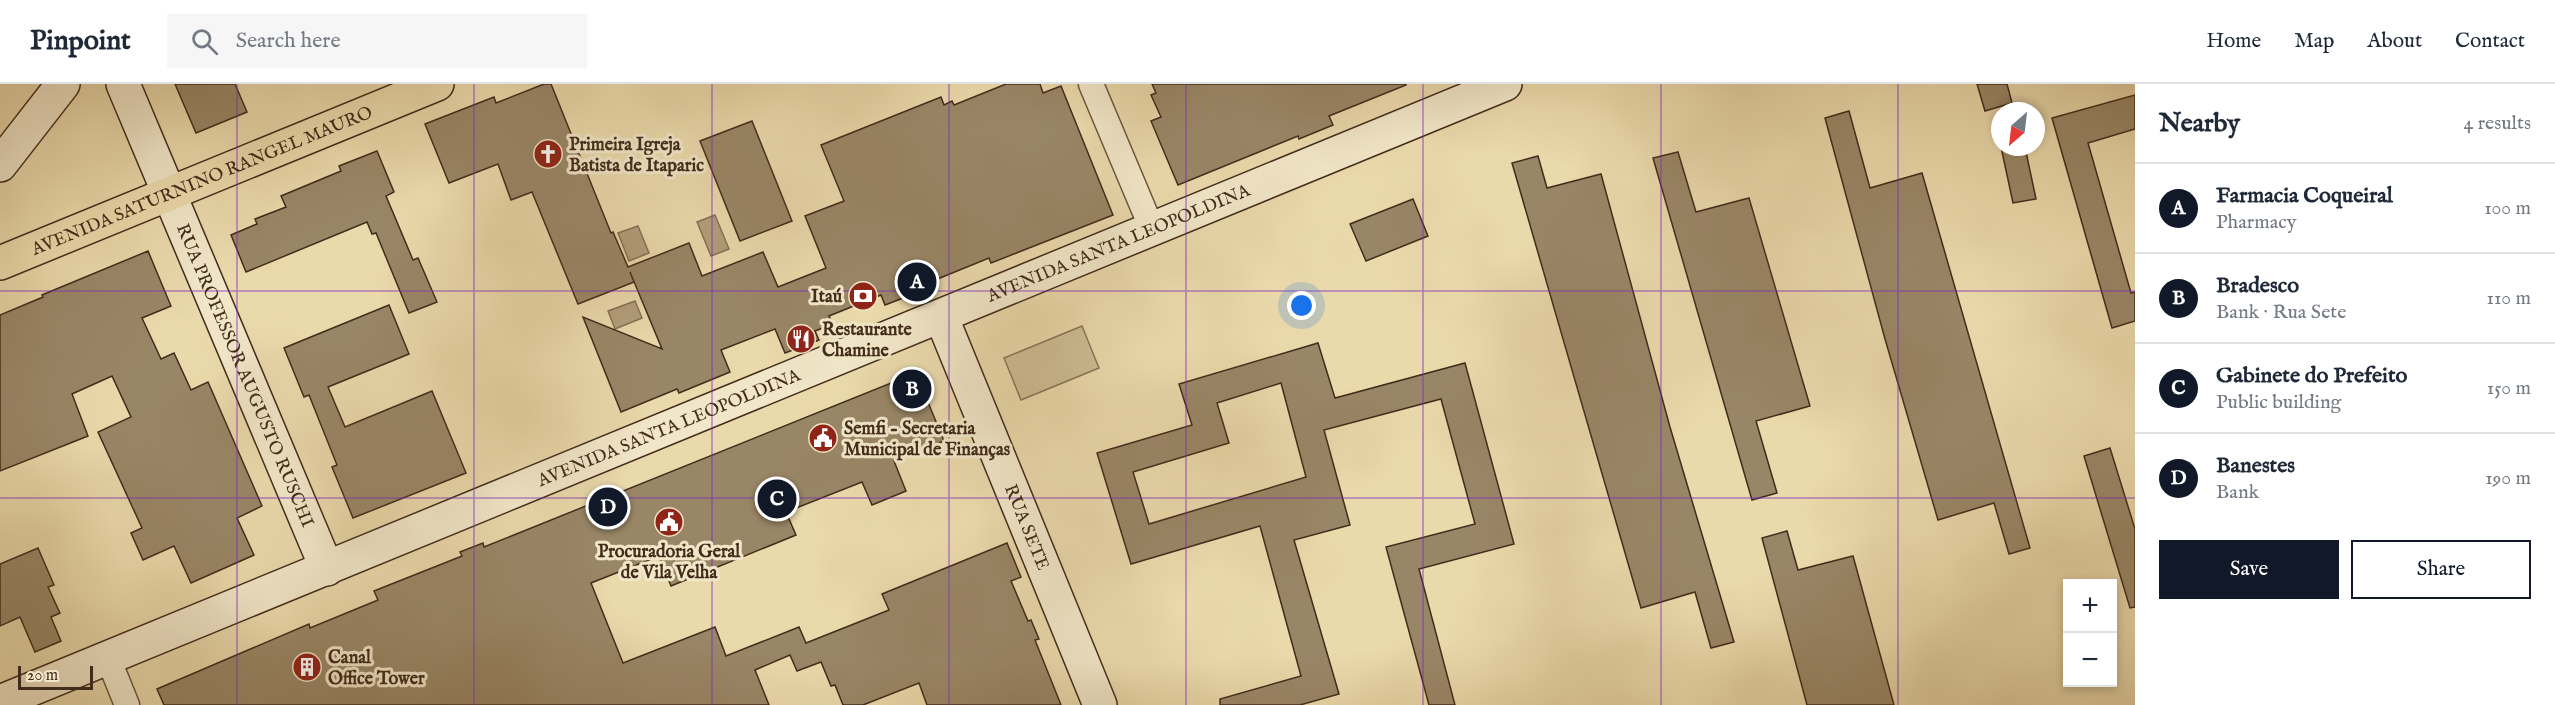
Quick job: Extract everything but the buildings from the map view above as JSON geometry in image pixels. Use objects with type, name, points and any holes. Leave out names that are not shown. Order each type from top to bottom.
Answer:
[{"type":"main road","name":"AVENIDA SATURNINO RANGEL MAURO","points":[[0,263],[437,84]]},
{"type":"street","points":[[0,165],[63,84]]},
{"type":"street","name":"RUA PROFESSOR AUGUSTO RUSCHI","points":[[123,84],[327,569]]},
{"type":"street","points":[[1091,84],[1152,230]]},
{"type":"street","name":"AVENIDA SANTA LEOPOLDINA","points":[[0,702],[1505,84]]},
{"type":"street","name":"RUA SETE","points":[[941,316],[1100,705]]},
{"type":"street","points":[[108,658],[127,705]]},
{"type":"shaded area","points":[[715,215],[729,249],[711,256],[697,222]]},
{"type":"shaded area","points":[[638,226],[649,253],[629,261],[618,233]]},
{"type":"shaded area","points":[[635,301],[642,318],[615,329],[608,311]]},
{"type":"shaded area","points":[[1082,326],[1099,368],[1021,400],[1004,358]]},
{"type":"place","name":"Primeira Igreja Batista de Itaparic","points":[[548,154]]},
{"type":"place","name":"Farmacia Coqueiral","points":[[917,282]]},
{"type":"place","name":"Itaú","points":[[863,296]]},
{"type":"place","name":"Restaurante Chamine","points":[[801,339]]},
{"type":"place","name":"Bradesco","points":[[912,389]]},
{"type":"place","name":"Semfi - Secretaria Municipal de Finanças","points":[[823,438]]},
{"type":"place","name":"Gabinete do Prefeito","points":[[777,499]]},
{"type":"place","name":"Banestes","points":[[608,507]]},
{"type":"place","name":"Procuradoria Geral de Vila Velha","points":[[669,522]]},
{"type":"place","name":"Canal Office Tower","points":[[307,667]]}]
